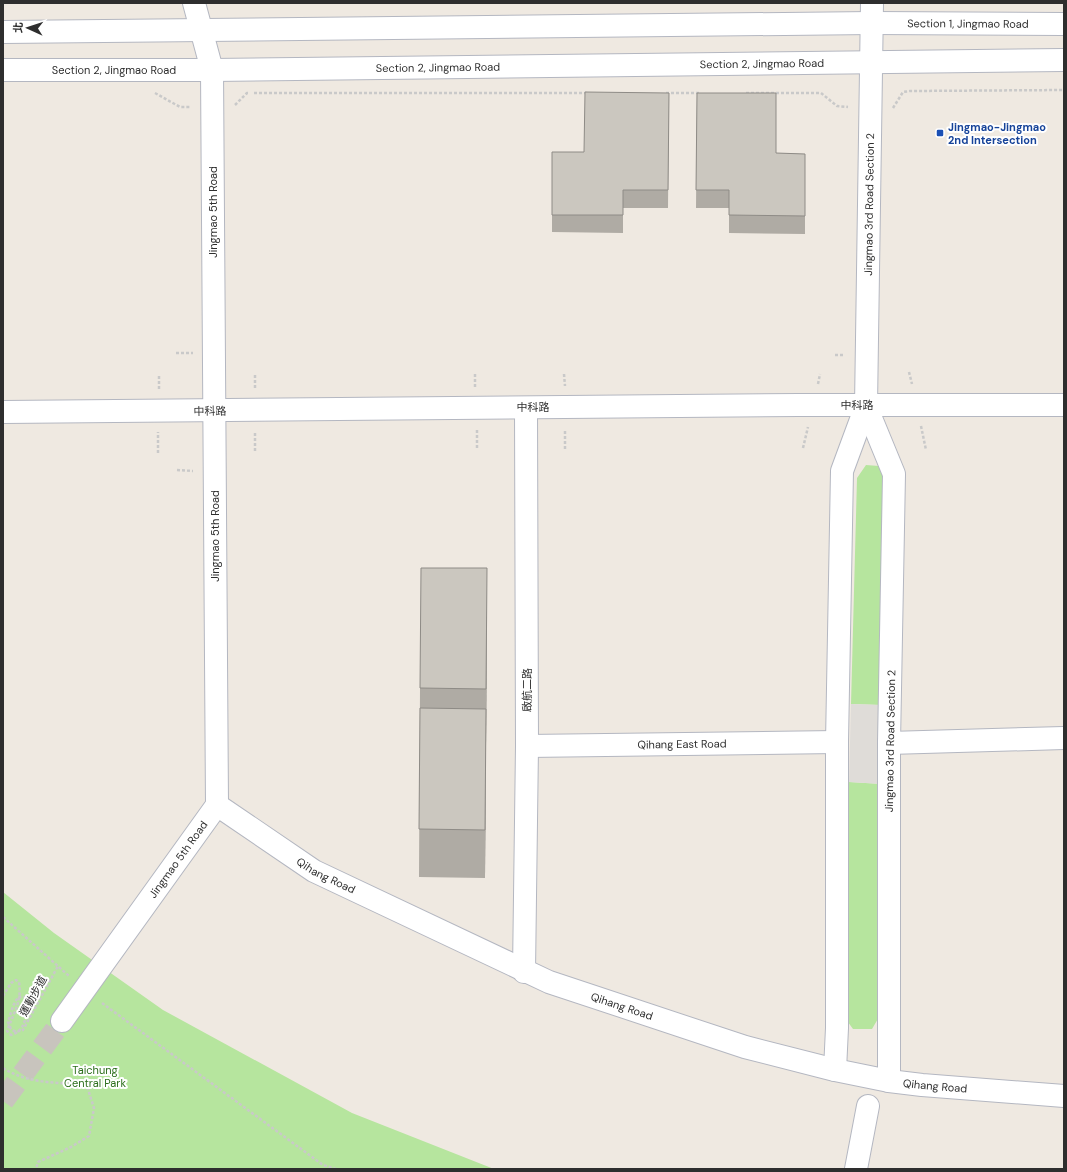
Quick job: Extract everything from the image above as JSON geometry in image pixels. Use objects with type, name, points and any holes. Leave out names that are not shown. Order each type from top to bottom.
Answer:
[{"type":"street","name":"Jingmao 5th Road","points":[[62,1021],[217,805],[212,70],[194,3]]},
{"type":"street","points":[[3,32],[201,30],[872,13]]},
{"type":"street","name":"Section 1, Jingmao Road","points":[[872,13],[1064,24]]},
{"type":"street","name":"Jingmao 3rd Road Section 2","points":[[835,1070],[837,1028],[838,742],[842,471],[866,406],[872,13]]},
{"type":"street","points":[[872,61],[1064,60]]},
{"type":"street","name":"Section 2, Jingmao Road","points":[[3,70],[212,70],[872,61]]},
{"type":"street","name":"中科路","points":[[3,412],[1064,405]]},
{"type":"street","name":"Jingmao 3rd Road Section 2","points":[[866,406],[894,474],[889,743],[889,1082]]},
{"type":"street","name":"啟航二路","points":[[524,972],[527,746],[526,408]]},
{"type":"street","points":[[889,743],[1064,738]]},
{"type":"street","name":"Qihang East Road","points":[[527,746],[838,742]]},
{"type":"street","name":"Qihang Road","points":[[217,805],[314,871],[524,972],[549,982],[745,1047],[889,1082],[1064,1096]]},
{"type":"street","points":[[856,1169],[868,1106]]},
{"type":"path","points":[[892,110],[903,92],[910,91],[1064,90]]},
{"type":"path","points":[[150,94],[157,93],[180,107]]},
{"type":"path","points":[[234,107],[246,93],[590,93]]},
{"type":"path","points":[[662,93],[702,93]]},
{"type":"path","points":[[742,93],[821,93],[837,106]]},
{"type":"path","points":[[3,917],[85,990],[323,1165],[336,1169]]},
{"type":"path","name":"運動步道","points":[[3,996],[10,983],[16,980],[19,982],[21,996],[18,1002],[14,1014],[11,1019],[9,1025],[7,1031],[11,1035],[16,1034],[20,1030],[23,1026],[28,1009],[25,997],[18,997],[12,1006],[8,1022],[11,1029],[16,1032],[24,1030],[58,966]]},
{"type":"path","points":[[3,1068],[12,1074],[57,1084],[86,1083],[94,1108],[89,1136],[71,1147],[38,1162],[36,1169]]},
{"type":"green space","points":[[866,465],[879,466],[884,474],[881,705],[851,704],[857,478]]},
{"type":"green space","points":[[849,782],[882,784],[879,1017],[872,1029],[853,1029],[845,1018]]},
{"type":"green space","name":"Taichung Central Park","points":[[3,892],[54,933],[163,1010],[352,1113],[494,1169],[3,1169]]},
{"type":"shaded area","points":[[851,704],[881,705],[882,784],[849,782]]},
{"type":"building","points":[[585,92],[669,93],[668,190],[623,190],[623,215],[552,215],[552,152],[584,152]]},
{"type":"building","points":[[697,93],[776,93],[776,153],[805,154],[805,216],[729,215],[729,190],[696,190]]},
{"type":"building","points":[[421,568],[487,568],[486,689],[420,688]]},
{"type":"building","points":[[420,708],[486,709],[485,830],[419,829]]},
{"type":"tunnel","points":[[3,1101],[62,1021]]},
{"type":"place","name":"Jingmao-Jingmao 2nd Intersection","points":[[940,133]]}]
